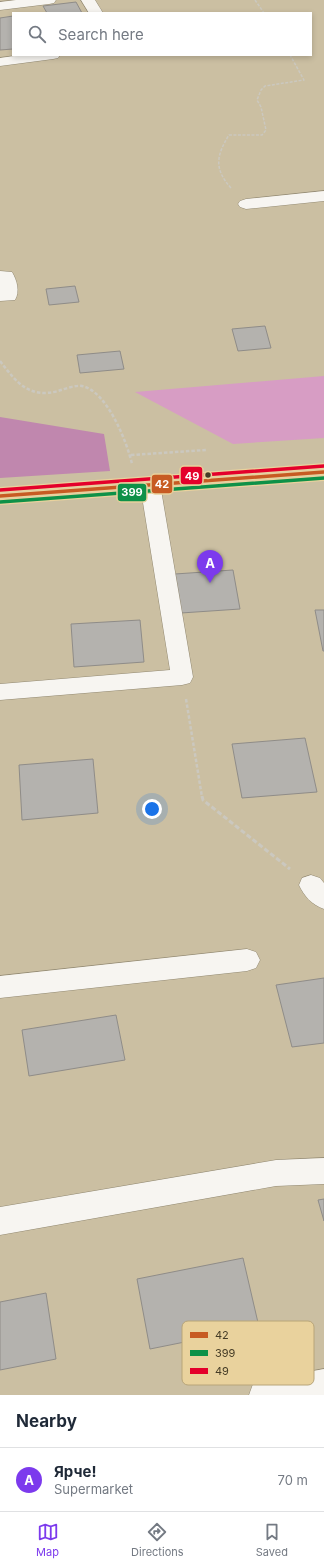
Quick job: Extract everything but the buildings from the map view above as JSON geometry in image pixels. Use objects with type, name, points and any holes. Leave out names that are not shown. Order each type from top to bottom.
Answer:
[{"type":"highway","points":[[0,496],[324,472]]},
{"type":"street","points":[[0,6],[49,0]]},
{"type":"street","points":[[88,0],[95,12]]},
{"type":"street","points":[[0,62],[45,56]]},
{"type":"street","points":[[246,204],[324,196]]},
{"type":"street","points":[[0,276],[6,276],[8,279],[9,296],[0,296]]},
{"type":"street","points":[[0,692],[182,677],[142,485]]},
{"type":"street","points":[[0,987],[247,960]]},
{"type":"street","points":[[0,1221],[276,1173],[324,1171]]},
{"type":"street","points":[[264,1395],[324,1384]]},
{"type":"path","points":[[255,0],[263,12]]},
{"type":"path","points":[[246,204],[240,195],[224,181],[218,165],[220,150],[230,135],[262,135],[266,130],[258,100],[261,90],[265,86],[304,80],[291,56]]},
{"type":"path","points":[[0,361],[14,379],[35,393],[42,394],[80,386],[92,390],[118,423],[142,485]]},
{"type":"path","points":[[131,454],[206,450]]},
{"type":"path","points":[[182,677],[203,800],[318,892]]},
{"type":"shaded area","points":[[324,376],[324,438],[233,444],[135,392]]},
{"type":"shaded area","points":[[0,417],[104,434],[110,471],[0,478]]},
{"type":"transit line","name":"49","points":[[0,490],[324,466]]},
{"type":"transit line","name":"42","points":[[0,496],[324,472]]},
{"type":"transit line","name":"399","points":[[0,502],[324,478]]},
{"type":"place","name":"Ярче!","points":[[210,583]]}]
